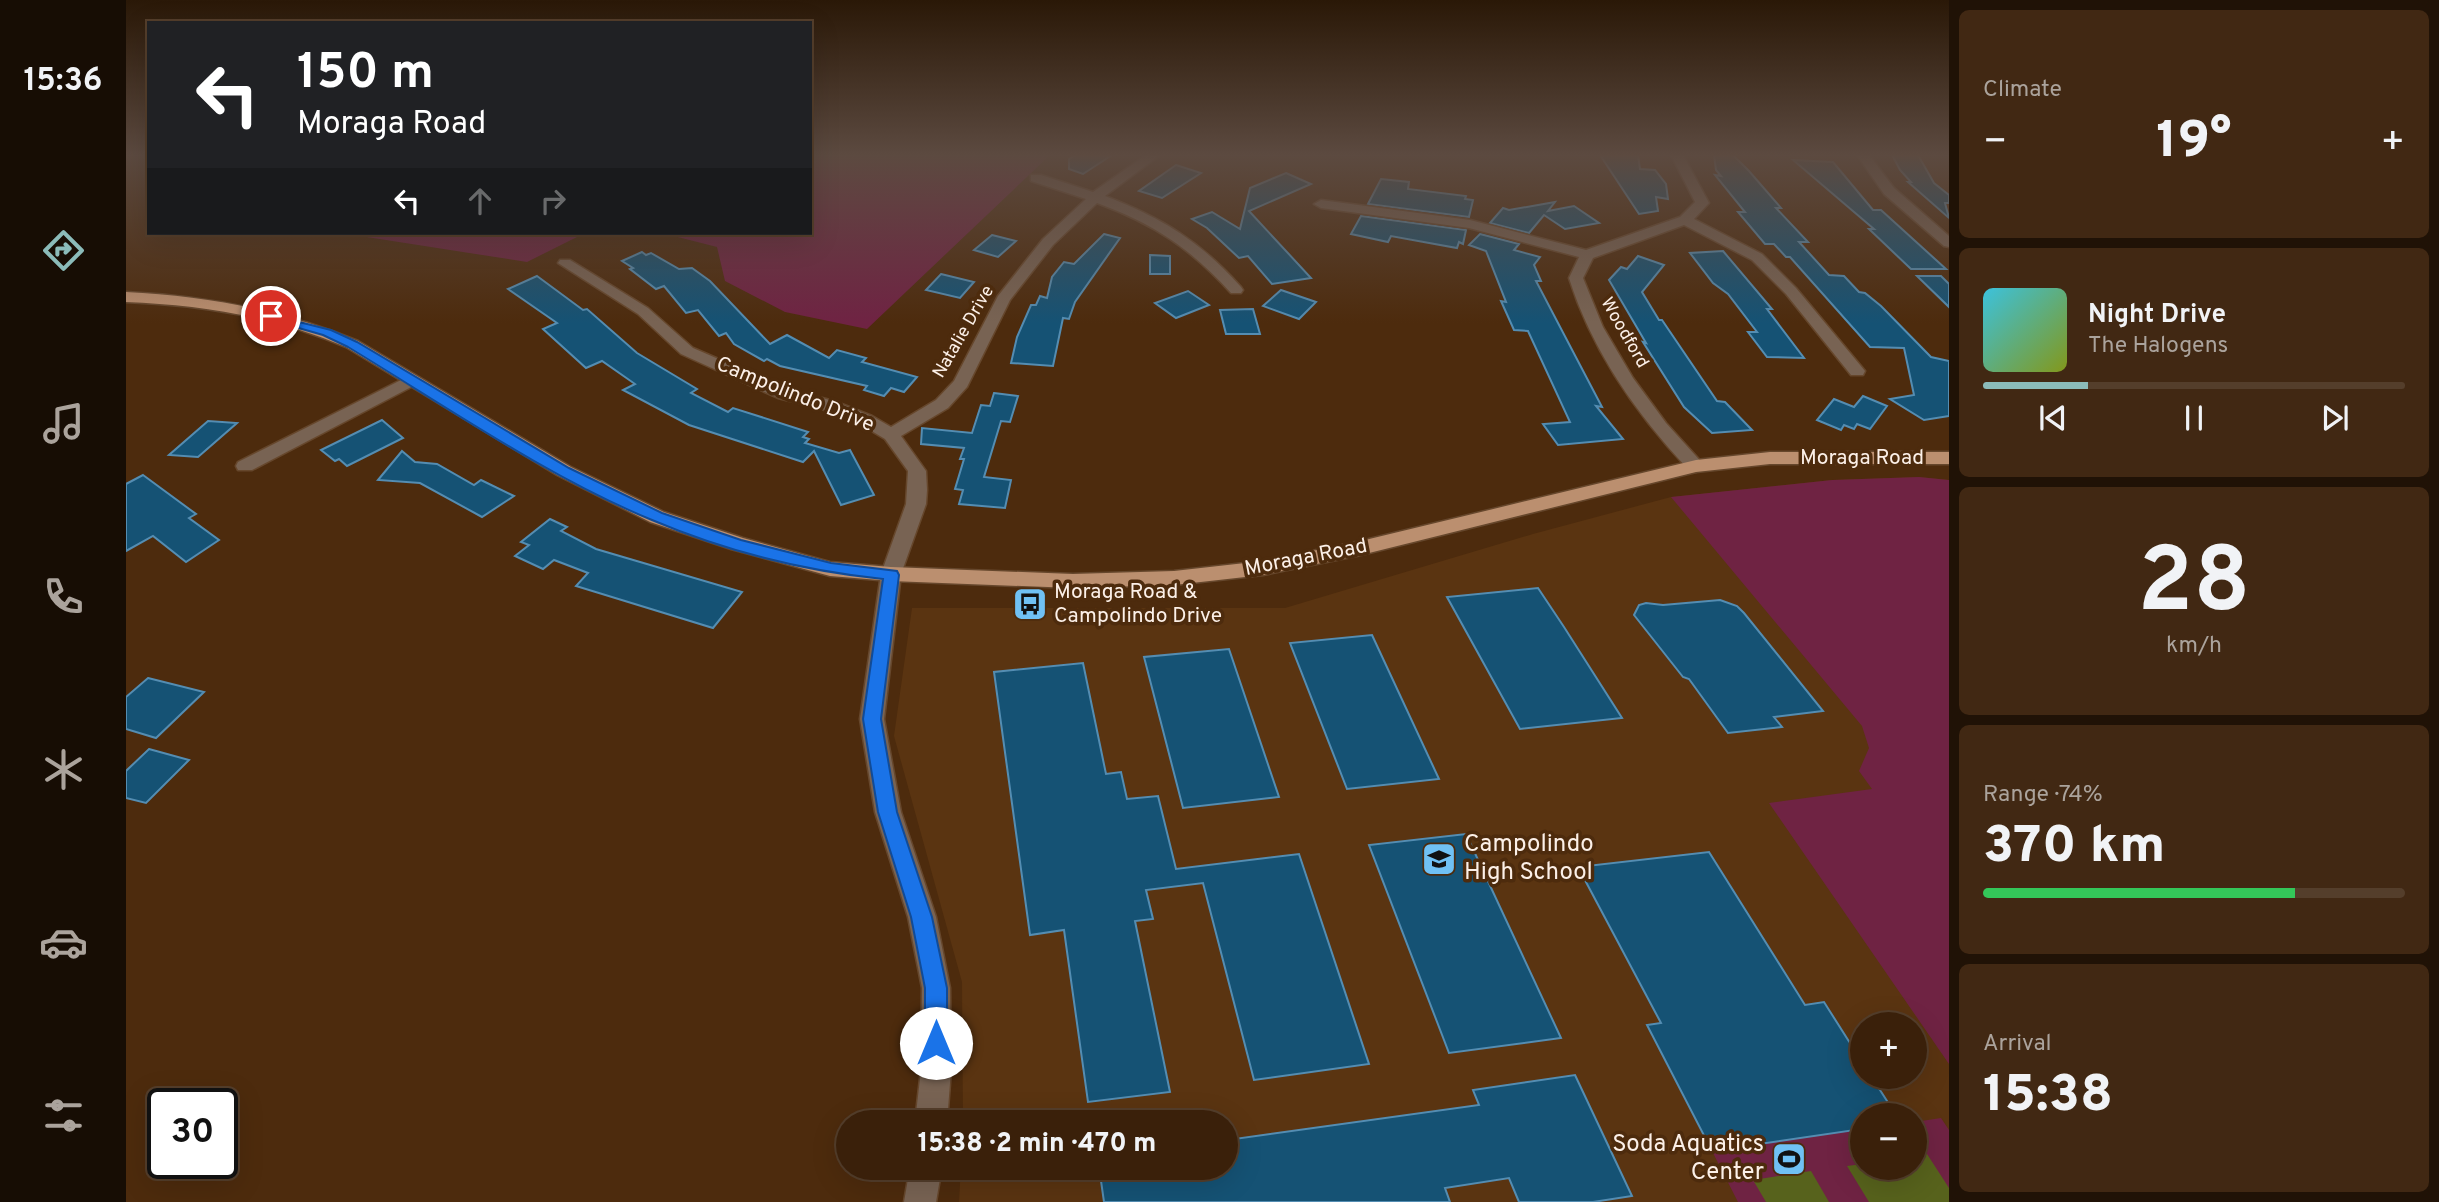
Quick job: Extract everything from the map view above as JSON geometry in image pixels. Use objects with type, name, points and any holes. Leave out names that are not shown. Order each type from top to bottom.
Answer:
[{"type":"main road","name":"Moraga Road","points":[[126,297],[210,304],[301,324],[352,344],[564,471],[657,517],[738,544],[831,569],[891,575],[1073,581],[1174,578],[1263,568],[1361,548],[1696,466],[1770,458],[1949,458]]},
{"type":"street","name":"Natalie Drive","points":[[891,435],[942,404],[961,383],[1003,299],[1048,242],[1080,211]]},
{"type":"street","points":[[1129,211],[1155,222],[1205,256],[1236,290]]},
{"type":"street","points":[[1374,211],[1470,224],[1587,255],[1685,220],[1694,211]]},
{"type":"street","points":[[1913,211],[1949,243]]},
{"type":"street","points":[[1685,220],[1757,257],[1791,291],[1857,372]]},
{"type":"street","name":"Woodford","points":[[1587,255],[1576,278],[1589,316],[1655,419],[1673,444],[1696,466]]},
{"type":"street","name":"Campolindo Drive","points":[[565,263],[643,311],[687,351],[784,394],[828,405],[866,420],[891,435],[917,471],[916,504],[891,575],[872,719],[888,812],[922,917],[936,988],[936,1070],[932,1110]]},
{"type":"street","points":[[245,466],[411,380]]},
{"type":"street","points":[[920,1202],[924,1180]]},
{"type":"shaded area","points":[[812,211],[991,211],[867,329],[785,312],[725,281],[717,247],[670,235],[812,235]]},
{"type":"shaded area","points":[[354,235],[581,235],[527,262]]},
{"type":"shaded area","name":"Campolindo High School","points":[[1919,477],[1949,480],[1949,1202],[959,1202],[960,1180],[1238,1180],[1238,1110],[963,1110],[962,982],[894,736],[912,608],[1285,608],[1533,534],[1671,497],[1832,480]]},
{"type":"shaded area","points":[[1919,477],[1949,480],[1949,1064],[1927,1032],[1927,1012],[1913,1012],[1769,803],[1872,789],[1859,771],[1869,748],[1862,726],[1671,497],[1832,480]]},
{"type":"shaded area","name":"Soda Aquatics Center","points":[[1941,1118],[1949,1130],[1949,1202],[1738,1202],[1712,1151],[1850,1131],[1850,1180],[1927,1180],[1927,1120]]},
{"type":"shaded area","points":[[1927,1154],[1949,1188],[1949,1202],[1869,1202],[1856,1180],[1927,1180]]},
{"type":"shaded area","points":[[1811,1171],[1829,1202],[1766,1202],[1753,1180]]},
{"type":"building","points":[[1244,211],[1249,211],[1311,278],[1272,284],[1248,256],[1239,258],[1207,228],[1192,219],[1212,212],[1240,229]]},
{"type":"building","points":[[1423,211],[1470,211],[1469,217]]},
{"type":"building","points":[[1500,211],[1581,211],[1599,223],[1565,229],[1544,215],[1529,233],[1490,223]]},
{"type":"building","points":[[1779,211],[1808,242],[1799,242],[1829,275],[1844,276],[1859,292],[1865,293],[1881,306],[1931,357],[1949,361],[1949,416],[1924,420],[1890,399],[1914,395],[1904,348],[1870,347],[1790,257],[1786,257],[1774,244],[1765,244],[1738,212]]},
{"type":"building","points":[[1853,211],[1882,211],[1946,269],[1911,269],[1869,229],[1874,229]]},
{"type":"building","points":[[1361,216],[1466,230],[1463,244],[1459,242],[1457,248],[1391,236],[1388,242],[1351,234]]},
{"type":"building","points":[[1104,234],[1120,238],[1075,302],[1069,319],[1063,318],[1053,366],[1011,363],[1017,337],[1031,305],[1036,305],[1040,296],[1047,298],[1052,277],[1064,262],[1074,264]]},
{"type":"building","points":[[1480,234],[1519,244],[1514,250],[1540,257],[1534,265],[1541,281],[1536,281],[1602,407],[1596,406],[1623,439],[1558,445],[1543,424],[1570,422],[1528,331],[1514,330],[1501,301],[1506,302],[1486,251],[1469,245]]},
{"type":"building","points":[[992,235],[1016,241],[998,257],[974,250]]},
{"type":"building","points":[[1723,251],[1772,309],[1767,309],[1804,358],[1767,357],[1748,332],[1757,332],[1728,294],[1713,283],[1690,253]]},
{"type":"building","points":[[642,252],[646,255],[651,253],[679,269],[692,268],[710,281],[770,344],[787,335],[829,358],[837,350],[866,358],[862,362],[917,377],[904,392],[891,388],[884,396],[864,390],[867,386],[780,366],[767,359],[764,361],[734,344],[726,333],[719,336],[698,310],[686,313],[664,286],[656,289],[622,261]]},
{"type":"building","points":[[1150,255],[1170,256],[1170,274],[1150,274]]},
{"type":"building","points":[[1638,256],[1664,265],[1642,292],[1659,320],[1662,320],[1717,401],[1725,402],[1752,430],[1712,433],[1684,407],[1643,342],[1646,343],[1609,280],[1621,267],[1627,269]]},
{"type":"building","points":[[941,274],[974,282],[960,298],[926,290]]},
{"type":"building","points":[[537,276],[583,310],[587,309],[637,353],[697,389],[691,393],[728,412],[733,408],[808,432],[803,437],[809,439],[805,443],[839,453],[850,450],[874,495],[841,505],[814,451],[803,462],[689,425],[623,390],[635,384],[602,361],[586,368],[543,329],[557,323],[508,289]]},
{"type":"building","points":[[1917,276],[1941,276],[1949,284],[1949,307]]},
{"type":"building","points":[[1281,290],[1316,302],[1299,319],[1263,306]]},
{"type":"building","points":[[1188,291],[1209,305],[1176,318],[1155,303]]},
{"type":"building","points":[[1253,309],[1260,334],[1226,334],[1220,310]]},
{"type":"building","points":[[994,393],[1018,396],[1010,422],[1001,421],[984,477],[1011,480],[1005,508],[959,504],[963,490],[955,489],[964,459],[960,459],[964,448],[921,444],[922,428],[972,433],[981,405],[990,406]]},
{"type":"building","points":[[1863,396],[1887,406],[1870,429],[1857,424],[1854,429],[1844,425],[1841,430],[1817,420],[1834,399],[1854,407]]},
{"type":"building","points":[[382,420],[403,438],[347,466],[321,450]]},
{"type":"building","points":[[208,421],[237,423],[198,457],[169,455]]},
{"type":"building","points":[[402,451],[415,462],[437,464],[474,485],[481,480],[514,496],[482,517],[420,483],[378,480]]},
{"type":"building","points":[[143,475],[196,514],[189,518],[219,540],[186,562],[153,536],[126,551],[126,484]]},
{"type":"building","points":[[550,519],[567,527],[561,531],[596,549],[742,592],[713,628],[576,586],[588,573],[554,560],[543,569],[515,556],[529,545],[521,542]]},
{"type":"building","points":[[1538,588],[1622,718],[1520,729],[1447,597]]},
{"type":"building","points":[[1720,600],[1737,606],[1744,613],[1823,711],[1774,717],[1782,727],[1728,733],[1689,679],[1683,677],[1634,615],[1639,605],[1646,603],[1663,605]]},
{"type":"building","points":[[1372,635],[1439,779],[1347,789],[1290,643]]},
{"type":"building","points":[[1229,649],[1279,797],[1183,808],[1144,657]]},
{"type":"building","points":[[1083,663],[1106,774],[1121,772],[1127,799],[1158,796],[1176,869],[1299,854],[1369,1064],[1254,1080],[1203,883],[1146,890],[1153,919],[1135,921],[1170,1092],[1088,1102],[1064,930],[1030,935],[994,672]]},
{"type":"building","points":[[148,678],[204,692],[156,738],[126,729],[126,697]]},
{"type":"building","points":[[149,749],[189,760],[146,803],[126,798],[126,771]]},
{"type":"building","points":[[1466,834],[1561,1038],[1449,1053],[1369,845]]},
{"type":"building","points":[[1709,852],[1805,1005],[1824,1002],[1850,1043],[1850,1089],[1879,1089],[1888,1103],[1850,1103],[1850,1131],[1712,1151],[1647,1025],[1661,1023],[1578,867]]},
{"type":"building","points":[[1575,1075],[1632,1196],[1593,1202],[1519,1202],[1509,1178],[1445,1188],[1450,1202],[1104,1202],[1101,1180],[1238,1180],[1238,1138],[1479,1105],[1473,1090]]},
{"type":"place","name":"Moraga Road & Campolindo Drive","points":[[1030,604]]},
{"type":"place","name":"Campolindo High School","points":[[1439,859]]},
{"type":"place","name":"Soda Aquatics Center","points":[[1789,1159]]},
{"type":"route","points":[[271,316],[301,324],[352,344],[564,471],[657,517],[738,544],[831,569],[891,575],[872,719],[888,812],[922,917],[936,988],[936,1043]]}]
